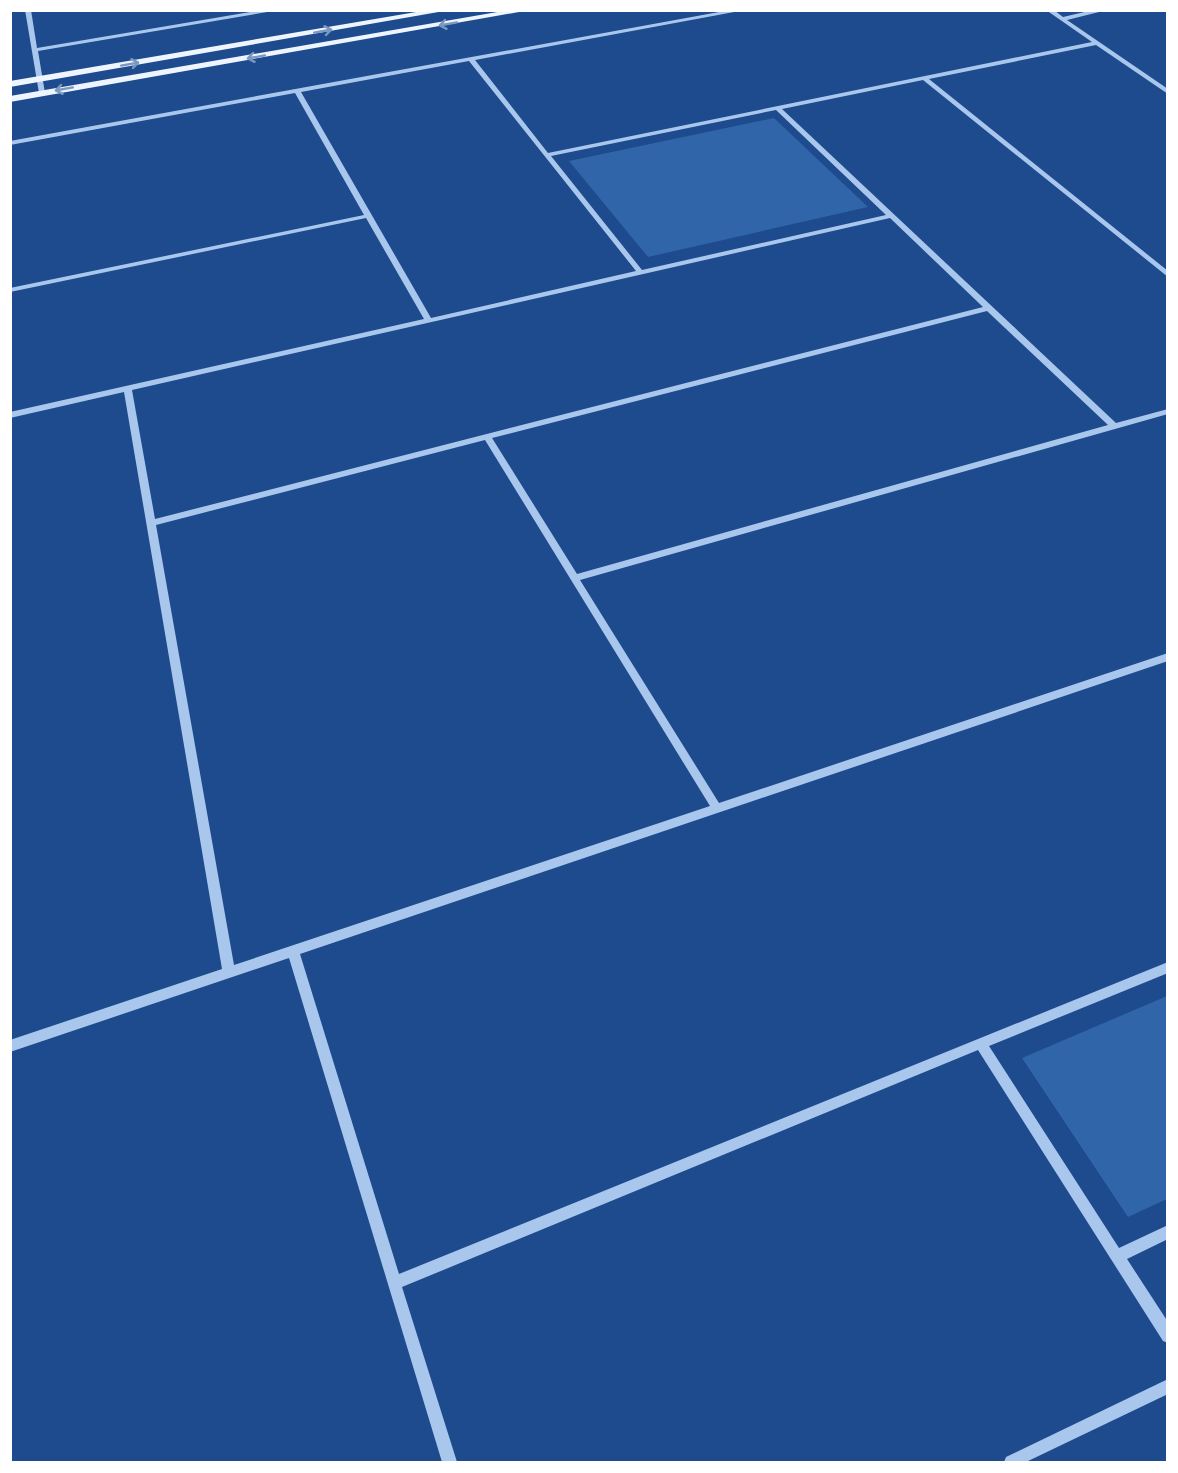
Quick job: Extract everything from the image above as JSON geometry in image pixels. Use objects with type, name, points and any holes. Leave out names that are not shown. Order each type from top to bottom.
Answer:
[{"type":"main road","points":[[10,84],[447,10]]},
{"type":"main road","points":[[10,99],[526,10]]},
{"type":"street","points":[[28,10],[42,93]]},
{"type":"street","points":[[34,50],[276,10]]},
{"type":"street","points":[[10,143],[742,10]]},
{"type":"street","points":[[1049,10],[1167,92]]},
{"type":"street","points":[[1062,19],[1104,10]]},
{"type":"street","points":[[547,155],[1096,43]]},
{"type":"street","points":[[471,60],[640,272]]},
{"type":"street","points":[[924,78],[1167,275]]},
{"type":"street","points":[[297,91],[428,320]]},
{"type":"street","points":[[777,108],[1114,426]]},
{"type":"street","points":[[10,290],[368,216]]},
{"type":"street","points":[[10,415],[891,216]]},
{"type":"street","points":[[150,523],[989,308]]},
{"type":"street","points":[[128,388],[229,973]]},
{"type":"street","points":[[574,578],[1167,411]]},
{"type":"street","points":[[487,437],[717,809]]},
{"type":"street","points":[[10,1046],[1167,657]]},
{"type":"street","points":[[293,951],[449,1462]]},
{"type":"street","points":[[394,1283],[1167,967]]},
{"type":"street","points":[[981,1044],[1167,1336]]},
{"type":"street","points":[[1117,1256],[1167,1232]]},
{"type":"street","points":[[1011,1462],[1167,1386]]},
{"type":"shaded area","points":[[774,118],[868,207],[648,257],[569,161]]},
{"type":"shaded area","points":[[1167,996],[1167,1199],[1128,1217],[1022,1058]]}]
